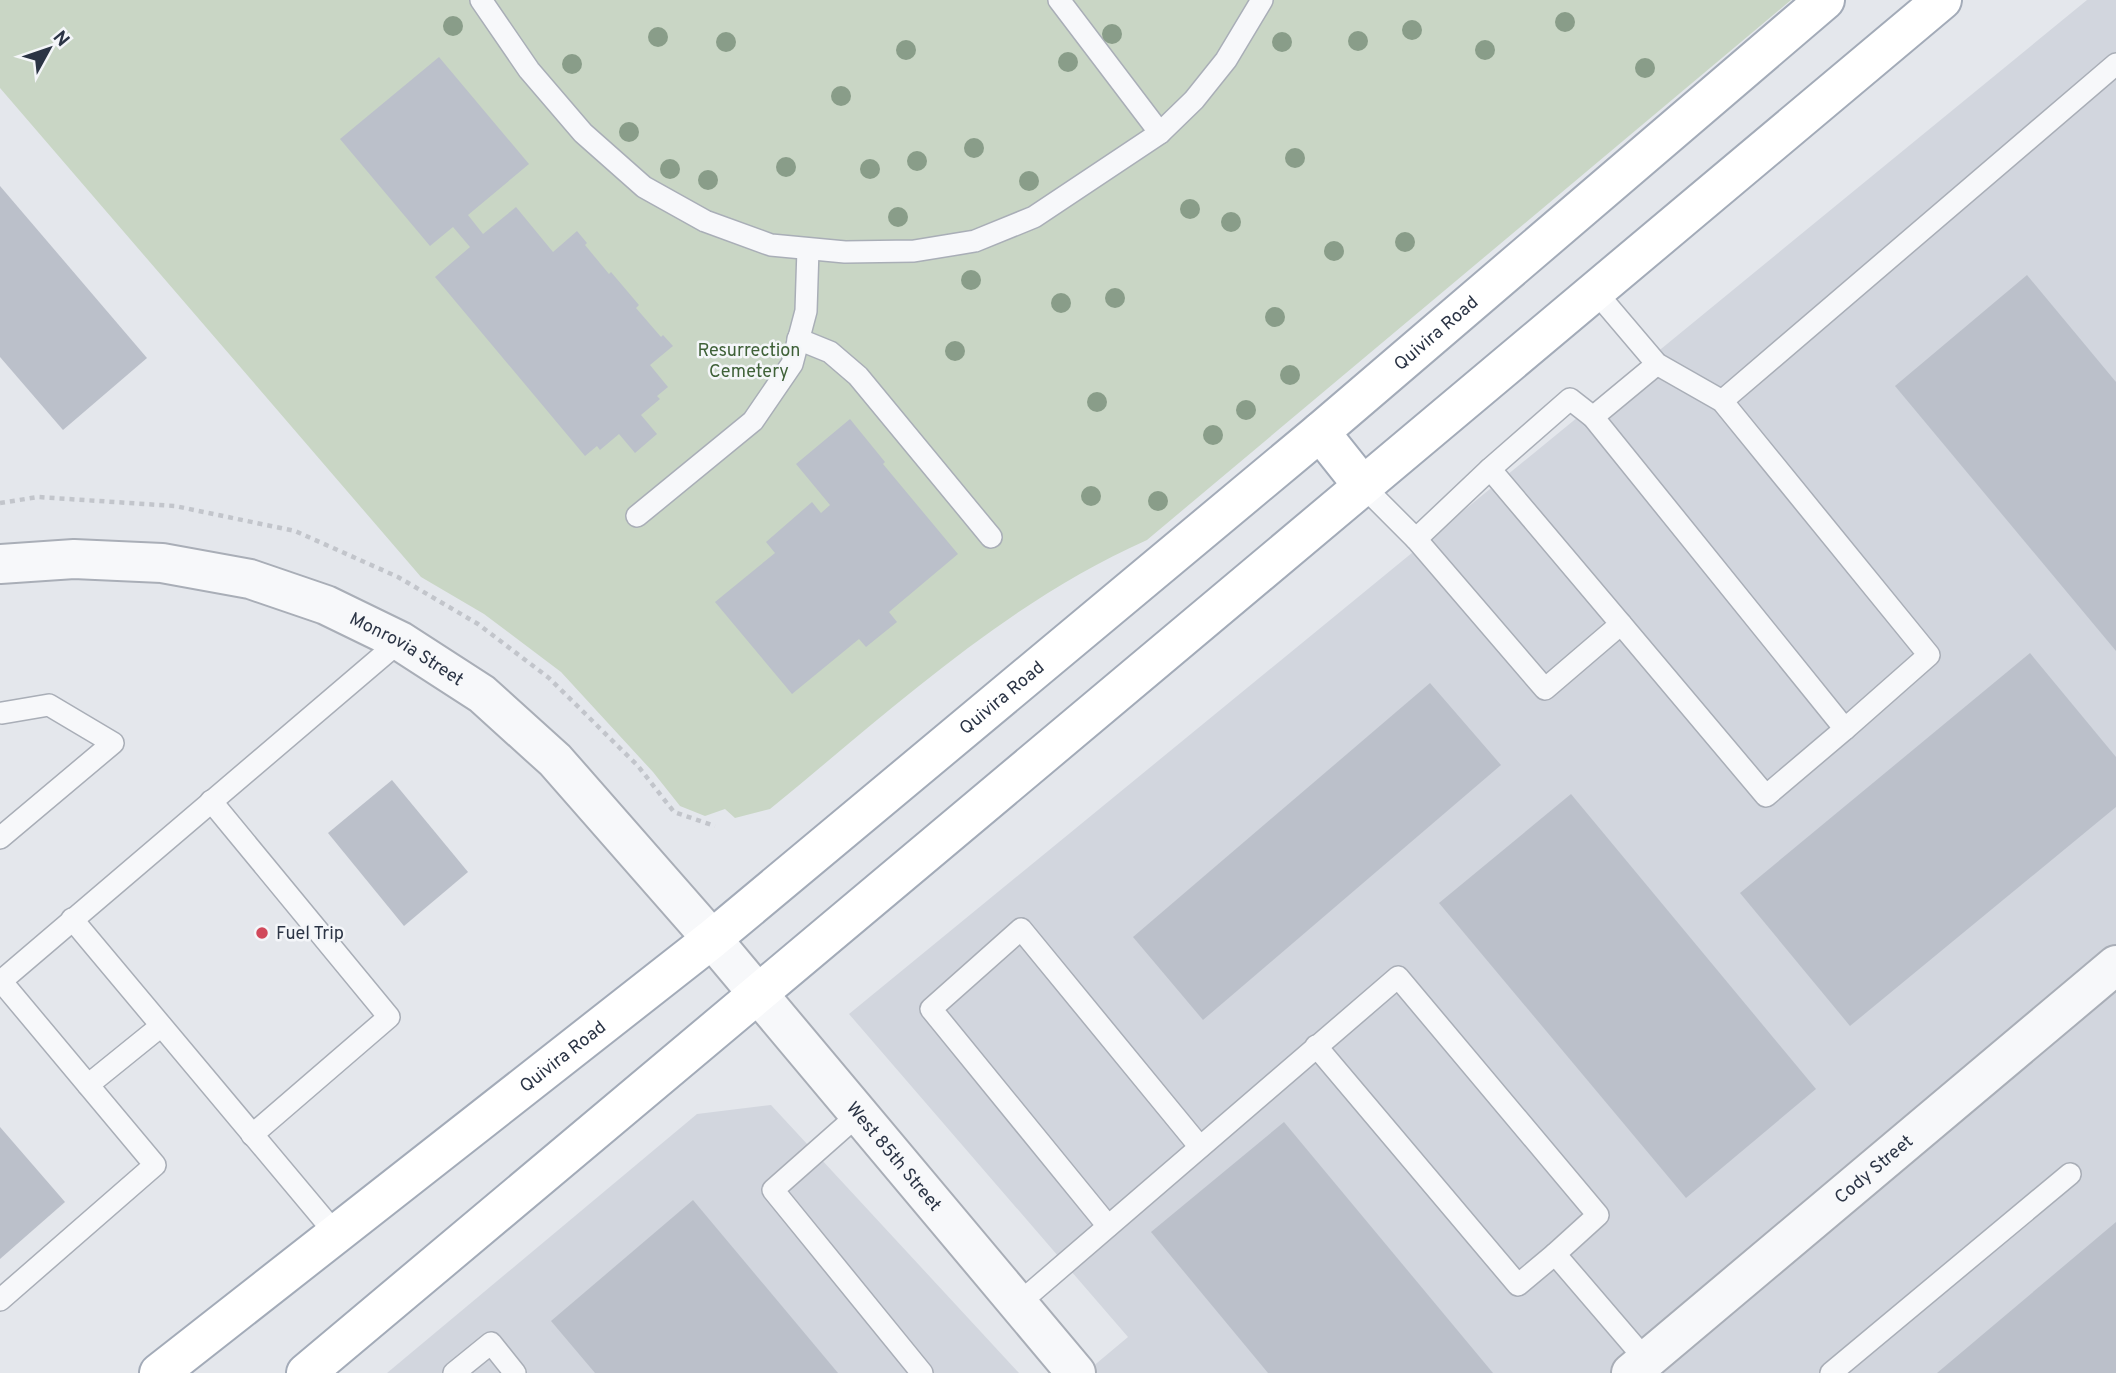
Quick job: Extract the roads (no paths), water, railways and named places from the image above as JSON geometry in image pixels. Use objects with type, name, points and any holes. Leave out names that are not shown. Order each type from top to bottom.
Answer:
[{"type":"main road","name":"Quivira Road","points":[[159,1373],[712,939],[1320,432],[1825,0]]},
{"type":"main road","points":[[306,1373],[1942,0]]},
{"type":"main road","points":[[1320,432],[1363,486]]},
{"type":"street","name":"Monrovia Street","points":[[0,564],[74,559],[162,563],[250,579],[326,605],[400,641],[482,694],[555,760],[712,939]]},
{"type":"street","name":"West 85th Street","points":[[712,939],[1076,1373]]},
{"type":"street","name":"Cody Street","points":[[1639,1367],[2116,965]]},
{"type":"lane","points":[[481,0],[529,69],[583,133],[644,187],[705,221],[771,245],[845,252],[914,251],[975,241],[1034,217],[1160,133],[1194,100],[1226,60],[1262,0]]},
{"type":"lane","points":[[1059,0],[1160,133]]},
{"type":"lane","points":[[1722,401],[2116,64]]},
{"type":"lane","points":[[637,516],[753,421],[792,364],[806,311],[808,249]]},
{"type":"lane","points":[[1490,469],[1766,796],[1929,655],[1722,401],[1657,364],[1595,291]]},
{"type":"lane","points":[[798,339],[830,352],[858,376],[990,537]]},
{"type":"lane","points":[[1593,417],[1657,364]]},
{"type":"lane","points":[[1416,539],[1570,399],[1593,417],[1845,729]]},
{"type":"lane","points":[[1363,486],[1416,539],[1545,689],[1621,624]]},
{"type":"lane","points":[[0,1300],[155,1165],[0,981],[400,641]]},
{"type":"lane","points":[[0,838],[113,743],[50,705],[1,710]]},
{"type":"lane","points":[[211,802],[389,1017],[252,1135]]},
{"type":"lane","points":[[72,919],[336,1234]]},
{"type":"lane","points":[[1108,1226],[931,1009],[1021,929],[1200,1147]]},
{"type":"lane","points":[[1018,1304],[1316,1046],[1398,977],[1598,1216],[1518,1285],[1316,1046]]},
{"type":"lane","points":[[88,1085],[161,1026]]},
{"type":"lane","points":[[859,1114],[773,1189],[922,1373]]},
{"type":"lane","points":[[1831,1373],[2070,1174]]},
{"type":"lane","points":[[1555,1254],[1639,1367]]},
{"type":"lane","points":[[454,1373],[491,1343],[515,1373]]},
{"type":"place","name":"Fuel Trip","points":[[262,933]]},
{"type":"park label","name":"Resurrection Cemetery","points":[[749,360]]}]
